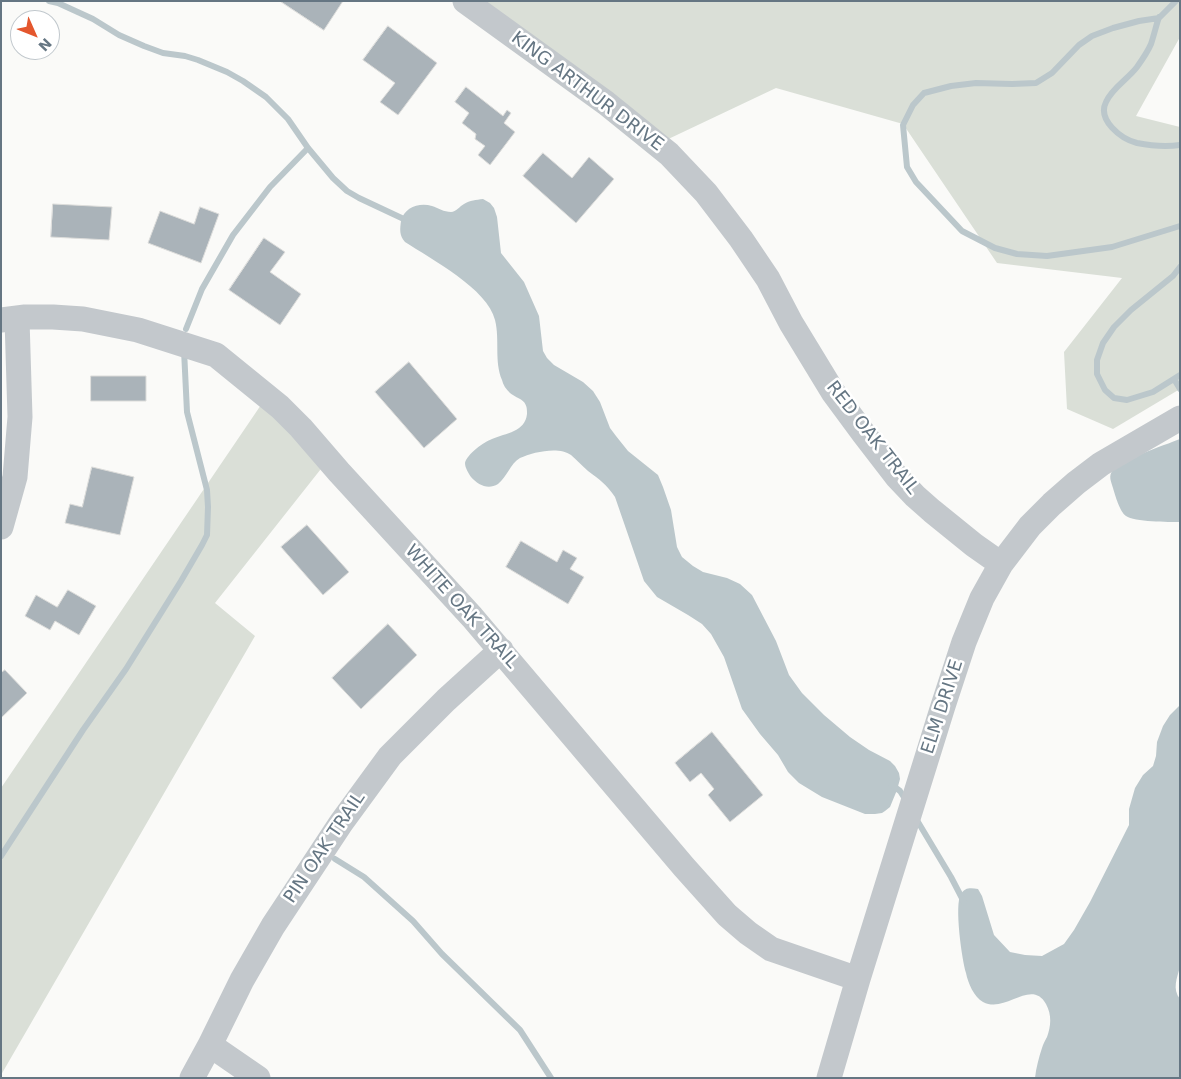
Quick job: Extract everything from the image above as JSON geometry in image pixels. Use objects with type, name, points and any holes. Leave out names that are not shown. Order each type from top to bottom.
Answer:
[{"type":"street","name":"KING ARTHUR DRIVE","points":[[465,1],[606,103],[669,154],[724,214],[772,286]]},
{"type":"street","name":"RED OAK TRAIL","points":[[772,286],[791,323],[833,392],[897,477],[932,511],[1001,564]]},
{"type":"street","name":"WHITE OAK TRAIL","points":[[9,320],[53,317],[83,319],[138,330],[216,356],[280,407],[300,428],[501,650],[695,880],[727,915],[771,949],[858,979]]},
{"type":"street","points":[[1,527],[15,477],[20,417],[9,320]]},
{"type":"street","name":"ELM DRIVE","points":[[829,1078],[858,979],[964,642],[982,598],[1001,564],[1030,526],[1052,504],[1101,464],[1180,418]]},
{"type":"street","name":"PIN OAK TRAIL","points":[[192,1078],[242,980],[273,926],[341,823],[384,763],[446,700],[501,650]]},
{"type":"street","points":[[210,1045],[258,1078]]},
{"type":"shaded area","points":[[453,1],[1180,1],[1180,37],[1136,116],[1180,127],[1180,389],[1113,429],[1067,409],[1064,352],[1122,278],[997,263],[903,124],[776,88],[662,142]]},
{"type":"shaded area","points":[[483,199],[494,208],[497,217],[501,253],[524,282],[539,316],[543,351],[554,365],[583,382],[593,391],[600,402],[610,428],[616,436],[628,451],[658,475],[671,510],[677,547],[682,557],[703,572],[727,578],[740,584],[752,595],[776,641],[789,675],[802,693],[850,737],[895,766],[900,779],[897,790],[890,807],[882,813],[865,814],[822,797],[799,783],[788,772],[778,755],[742,709],[724,657],[711,634],[702,624],[657,597],[644,581],[615,497],[603,482],[571,455],[566,452],[553,450],[520,458],[498,484],[491,487],[480,484],[470,476],[465,463],[469,456],[489,441],[514,431],[523,425],[527,414],[526,405],[510,393],[503,384],[498,365],[495,320],[490,308],[470,286],[405,242],[400,227],[405,212],[418,205],[432,206],[451,212],[473,200]]},
{"type":"shaded area","points":[[265,399],[328,460],[215,603],[255,636],[1,1075],[1,788]]},
{"type":"shaded area","points":[[1180,439],[1180,522],[1144,521],[1126,516],[1118,503],[1111,481],[1110,476],[1113,470],[1126,461]]},
{"type":"shaded area","points":[[1180,705],[1180,967],[1176,991],[1180,999],[1180,1078],[1035,1078],[1040,1055],[1049,1029],[1050,1016],[1048,1008],[1040,997],[1033,994],[1000,1004],[983,1002],[977,997],[968,981],[964,966],[958,920],[961,894],[966,889],[978,889],[994,935],[1010,952],[1042,956],[1064,944],[1090,902],[1129,825],[1129,809],[1135,788],[1143,775],[1153,766],[1157,742],[1163,726]]},
{"type":"building","points":[[280,1],[343,1],[324,30]]},
{"type":"building","points":[[388,26],[437,63],[398,115],[380,102],[395,83],[363,60]]},
{"type":"building","points":[[466,87],[503,116],[507,110],[511,113],[504,123],[515,132],[490,165],[478,155],[485,146],[475,139],[476,134],[462,123],[469,113],[455,102]]},
{"type":"building","points":[[543,153],[572,178],[589,157],[614,179],[576,223],[523,176]]},
{"type":"building","points":[[53,204],[112,207],[109,240],[51,237]]},
{"type":"building","points":[[200,207],[219,214],[201,263],[148,243],[160,211],[194,224]]},
{"type":"building","points":[[264,238],[285,252],[270,272],[301,294],[280,325],[229,290]]},
{"type":"building","points":[[409,362],[457,419],[424,448],[375,392]]},
{"type":"building","points":[[91,376],[146,376],[146,401],[91,401]]},
{"type":"building","points":[[92,467],[134,477],[120,535],[65,523],[70,504],[82,507]]},
{"type":"building","points":[[307,525],[349,572],[323,595],[281,547]]},
{"type":"building","points":[[521,541],[557,562],[563,550],[577,558],[570,569],[584,577],[568,604],[506,567]]},
{"type":"building","points":[[68,590],[96,606],[79,635],[55,621],[50,630],[25,616],[36,595],[57,607]]},
{"type":"building","points":[[388,624],[417,655],[361,709],[332,678]]},
{"type":"building","points":[[5,670],[27,693],[1,718],[1,673]]},
{"type":"building","points":[[712,732],[763,795],[730,822],[708,795],[714,789],[701,773],[690,782],[675,763]]},
{"type":"waterway","points":[[49,1],[58,3],[93,19],[119,35],[144,46],[163,53],[198,60],[243,81],[266,97],[288,119],[308,148],[333,178],[347,191],[408,221]]},
{"type":"waterway","points":[[1176,1],[1159,18],[1139,21],[1092,36],[1079,45],[1052,73],[1036,83],[976,83],[951,86],[924,93],[913,105],[903,125],[907,167],[916,182],[962,231],[995,248],[1017,254],[1047,256],[1112,247],[1180,226]]},
{"type":"waterway","points":[[1159,17],[1148,50],[1137,67],[1109,97],[1104,109],[1112,128],[1131,141],[1154,145],[1180,145]]},
{"type":"waterway","points":[[186,329],[202,289],[233,235],[270,187],[308,148]]},
{"type":"waterway","points":[[1180,267],[1173,276],[1131,310],[1114,327],[1103,343],[1097,360],[1097,374],[1105,390],[1114,398],[1127,400],[1153,392],[1180,375]]},
{"type":"waterway","points":[[1,856],[83,730],[126,669],[181,581],[207,535],[207,490],[187,412],[184,350]]},
{"type":"waterway","points":[[1174,379],[1180,389]]},
{"type":"waterway","points":[[892,785],[900,791],[907,802]]},
{"type":"waterway","points":[[915,817],[964,902]]},
{"type":"waterway","points":[[335,859],[364,877],[413,921],[442,954],[520,1030],[551,1078]]}]
